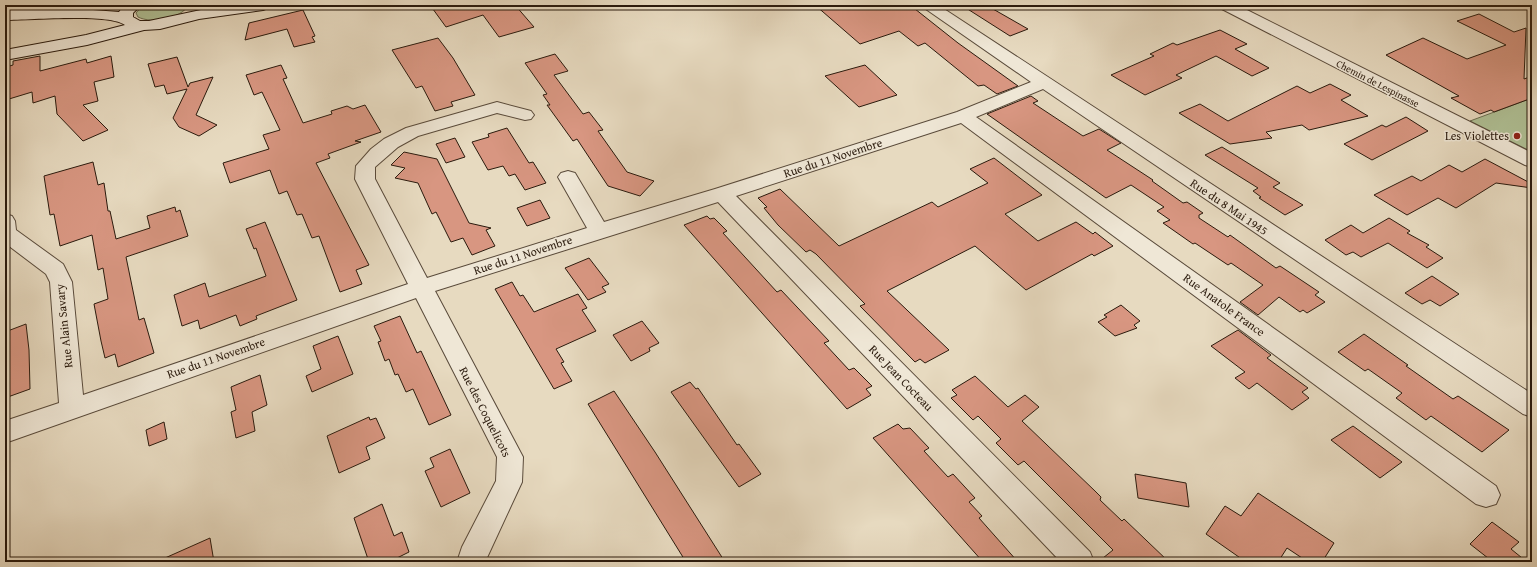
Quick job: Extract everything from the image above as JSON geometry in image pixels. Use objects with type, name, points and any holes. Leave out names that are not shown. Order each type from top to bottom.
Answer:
[{"type":"street","points":[[183,18],[195,11],[200,5]]},
{"type":"street","points":[[213,5],[234,5]]},
{"type":"street","points":[[5,56],[103,37],[141,26],[162,24],[183,18],[263,5]]},
{"type":"street","name":"Rue du 8 Mai 1945","points":[[928,5],[1043,83],[1532,407]]},
{"type":"street","name":"Chemin de Lespinasse","points":[[1225,5],[1532,161]]},
{"type":"street","points":[[128,12],[132,24],[141,26]]},
{"type":"street","points":[[5,15],[45,16],[128,12]]},
{"type":"street","points":[[62,45],[98,34],[128,12]]},
{"type":"street","name":"Rue du 11 Novembre","points":[[5,432],[420,288],[599,231],[722,194],[963,116],[1043,83]]},
{"type":"street","name":"Rue des Coquelicots","points":[[472,562],[472,557],[509,482],[510,456],[420,288],[365,180],[366,166],[390,143],[412,132],[497,107],[525,115]]},
{"type":"street","name":"Rue Anatole France","points":[[963,116],[1486,495]]},
{"type":"street","points":[[568,177],[599,231]]},
{"type":"street","name":"Rue Jean Cocteau","points":[[722,194],[1080,562]]},
{"type":"street","name":"Rue Alain Savary","points":[[5,220],[6,233],[55,268],[61,282],[72,408]]},
{"type":"green space","points":[[143,5],[189,5],[185,10],[173,17],[151,20],[138,17],[136,13]]},
{"type":"green space","name":"Les Violettes","points":[[1532,98],[1532,152],[1470,121]]},
{"type":"building","points":[[430,5],[515,5],[534,27],[499,37],[483,15],[446,27]]},
{"type":"building","points":[[815,5],[910,5],[958,43],[1018,86],[997,94],[984,85],[978,86],[925,43],[918,46],[899,31],[860,44]]},
{"type":"building","points":[[968,5],[986,5],[1028,29],[1010,36],[966,8]]},
{"type":"building","points":[[303,10],[315,36],[312,37],[315,42],[294,47],[287,29],[245,40],[249,23]]},
{"type":"building","points":[[1479,14],[1514,32],[1526,28],[1524,79],[1532,76],[1532,98],[1494,112],[1491,110],[1480,114],[1451,98],[1459,96],[1386,55],[1423,38],[1467,59],[1506,45],[1457,21]]},
{"type":"building","points":[[1220,30],[1247,44],[1235,49],[1269,68],[1252,76],[1216,56],[1176,75],[1182,78],[1145,95],[1111,75],[1154,56],[1150,54],[1173,43],[1177,45]]},
{"type":"building","points":[[438,38],[453,58],[475,95],[451,102],[453,106],[435,111],[422,86],[416,88],[392,50]]},
{"type":"building","points":[[555,54],[568,71],[554,75],[583,114],[589,112],[603,130],[598,131],[627,172],[654,181],[640,196],[608,186],[577,139],[573,141],[547,105],[550,105],[543,95],[547,94],[525,63]]},
{"type":"building","points":[[40,56],[40,71],[86,59],[87,63],[111,56],[114,77],[94,82],[98,101],[83,105],[108,130],[83,141],[57,114],[55,96],[33,103],[32,92],[9,99],[6,67],[13,65],[13,61]]},
{"type":"building","points":[[177,57],[188,87],[190,83],[213,77],[196,115],[217,125],[199,136],[179,127],[173,118],[187,89],[167,94],[164,85],[155,87],[148,64]]},
{"type":"building","points":[[281,65],[287,78],[283,79],[303,123],[332,114],[331,111],[347,106],[353,109],[365,105],[381,132],[355,141],[361,142],[328,154],[330,158],[316,163],[369,265],[356,270],[362,284],[340,292],[319,236],[312,238],[302,214],[297,215],[287,191],[279,194],[270,170],[230,183],[223,163],[269,149],[263,135],[280,130],[262,92],[254,95],[246,75]]},
{"type":"building","points":[[865,65],[897,95],[859,107],[825,76]]},
{"type":"building","points":[[1330,84],[1351,95],[1341,100],[1368,116],[1309,130],[1302,125],[1266,132],[1272,138],[1230,144],[1179,113],[1200,104],[1228,121],[1297,86],[1310,93]]},
{"type":"building","points":[[1031,96],[1038,101],[1033,103],[1083,136],[1099,129],[1121,143],[1107,150],[1153,180],[1152,181],[1183,203],[1187,202],[1203,213],[1199,215],[1199,218],[1228,237],[1230,235],[1276,268],[1280,266],[1319,292],[1315,295],[1325,302],[1307,313],[1303,310],[1300,312],[1279,297],[1258,315],[1240,302],[1263,285],[1231,263],[1228,265],[1195,243],[1193,244],[1163,223],[1170,220],[1157,211],[1164,207],[1131,185],[1106,198],[987,114]]},
{"type":"building","points":[[1406,117],[1428,131],[1372,160],[1344,144],[1382,125],[1386,127]]},
{"type":"building","points":[[507,128],[529,163],[533,162],[546,183],[525,190],[515,174],[509,176],[503,166],[488,170],[472,142],[489,137],[488,134]]},
{"type":"building","points":[[455,138],[465,157],[446,163],[436,144]]},
{"type":"building","points":[[1222,147],[1280,183],[1273,187],[1303,205],[1285,215],[1259,198],[1261,197],[1253,191],[1258,188],[1205,155]]},
{"type":"building","points":[[404,152],[437,159],[469,223],[491,228],[486,230],[495,246],[472,255],[463,238],[451,242],[436,212],[432,214],[418,183],[395,178],[405,168],[391,165]]},
{"type":"building","points":[[994,158],[1042,195],[1005,214],[1038,241],[1076,222],[1093,234],[1095,232],[1113,246],[1094,256],[1092,254],[1026,290],[975,246],[887,291],[949,350],[925,363],[920,359],[915,362],[860,306],[865,304],[816,254],[810,250],[806,252],[778,225],[764,208],[767,207],[758,198],[780,189],[839,246],[932,202],[938,207],[988,183],[970,169]]},
{"type":"building","points":[[1485,159],[1532,184],[1532,188],[1496,183],[1456,208],[1438,198],[1407,215],[1374,195],[1412,176],[1421,181],[1449,165],[1462,172]]},
{"type":"building","points":[[93,162],[98,185],[104,183],[108,211],[110,211],[116,239],[150,228],[147,216],[175,207],[176,212],[180,210],[188,236],[126,257],[139,320],[144,318],[154,353],[118,367],[115,354],[105,358],[101,341],[94,304],[108,299],[103,268],[98,270],[92,235],[60,246],[54,214],[50,215],[44,176]]},
{"type":"building","points":[[540,200],[550,218],[527,226],[517,208]]},
{"type":"building","points":[[707,216],[710,219],[714,218],[727,231],[723,233],[777,292],[781,290],[829,341],[824,343],[849,370],[854,368],[872,386],[866,389],[871,395],[847,409],[684,225]]},
{"type":"building","points":[[1389,218],[1410,231],[1407,233],[1429,245],[1426,247],[1443,258],[1427,268],[1388,243],[1361,257],[1353,252],[1346,255],[1325,240],[1351,225],[1363,233]]},
{"type":"building","points":[[265,222],[297,300],[256,316],[257,319],[240,326],[236,315],[200,329],[198,320],[182,326],[174,295],[205,283],[209,297],[266,276],[256,248],[254,249],[246,229]]},
{"type":"building","points":[[589,258],[609,284],[602,287],[606,292],[588,300],[565,268]]},
{"type":"building","points":[[1432,276],[1459,294],[1440,306],[1430,300],[1422,304],[1405,293]]},
{"type":"building","points":[[512,282],[520,296],[523,295],[534,312],[578,294],[587,308],[582,310],[596,331],[556,349],[564,362],[561,363],[572,381],[554,389],[495,289]]},
{"type":"building","points":[[1121,305],[1140,321],[1134,325],[1137,328],[1115,336],[1098,322],[1107,317],[1104,315]]},
{"type":"building","points":[[400,316],[417,353],[421,351],[451,415],[429,425],[413,389],[406,392],[398,374],[395,375],[389,359],[385,361],[378,342],[381,341],[374,326]]},
{"type":"building","points":[[642,321],[659,343],[649,348],[650,351],[631,361],[613,335]]},
{"type":"building","points":[[26,324],[29,350],[30,389],[5,398],[5,332]]},
{"type":"building","points":[[1238,330],[1271,355],[1267,358],[1308,388],[1302,392],[1309,398],[1292,410],[1257,383],[1249,389],[1235,378],[1245,372],[1211,346]]},
{"type":"building","points":[[1364,334],[1453,399],[1458,396],[1509,430],[1482,452],[1431,416],[1426,420],[1396,398],[1402,393],[1368,369],[1365,371],[1338,352]]},
{"type":"building","points":[[338,336],[353,374],[312,392],[306,376],[321,369],[313,346]]},
{"type":"building","points":[[260,375],[267,405],[252,412],[255,431],[236,438],[231,412],[236,410],[231,387]]},
{"type":"building","points":[[975,376],[1008,407],[1025,395],[1039,407],[1022,421],[1101,497],[1100,500],[1122,521],[1124,519],[1169,562],[1098,562],[1113,550],[1024,461],[1018,465],[996,443],[1001,439],[978,416],[973,420],[951,398],[957,395],[952,390]]},
{"type":"building","points":[[690,382],[696,389],[698,388],[737,445],[739,444],[761,474],[739,487],[671,392]]},
{"type":"building","points":[[614,391],[725,562],[686,562],[588,404]]},
{"type":"building","points":[[369,417],[370,420],[376,418],[385,438],[366,447],[370,459],[339,473],[327,436]]},
{"type":"building","points":[[164,422],[167,439],[149,446],[146,430]]},
{"type":"building","points":[[898,424],[903,429],[910,428],[929,448],[924,451],[948,477],[953,474],[975,498],[969,502],[982,516],[979,518],[1018,562],[983,562],[873,438]]},
{"type":"building","points":[[1353,426],[1402,462],[1380,478],[1331,440]]},
{"type":"building","points":[[450,449],[470,493],[441,507],[425,471],[434,467],[430,458]]},
{"type":"building","points":[[1135,474],[1186,483],[1189,507],[1138,498]]},
{"type":"building","points":[[1258,493],[1334,543],[1322,562],[1308,562],[1287,548],[1278,562],[1246,562],[1206,534],[1225,506],[1241,516]]},
{"type":"building","points":[[382,504],[394,536],[402,532],[409,552],[389,562],[369,562],[354,518]]},
{"type":"building","points":[[1492,522],[1519,542],[1511,549],[1527,562],[1493,562],[1470,544]]},
{"type":"building","points":[[210,538],[214,562],[156,562]]},
{"type":"place","name":"Les Violettes","points":[[1517,136]]}]
